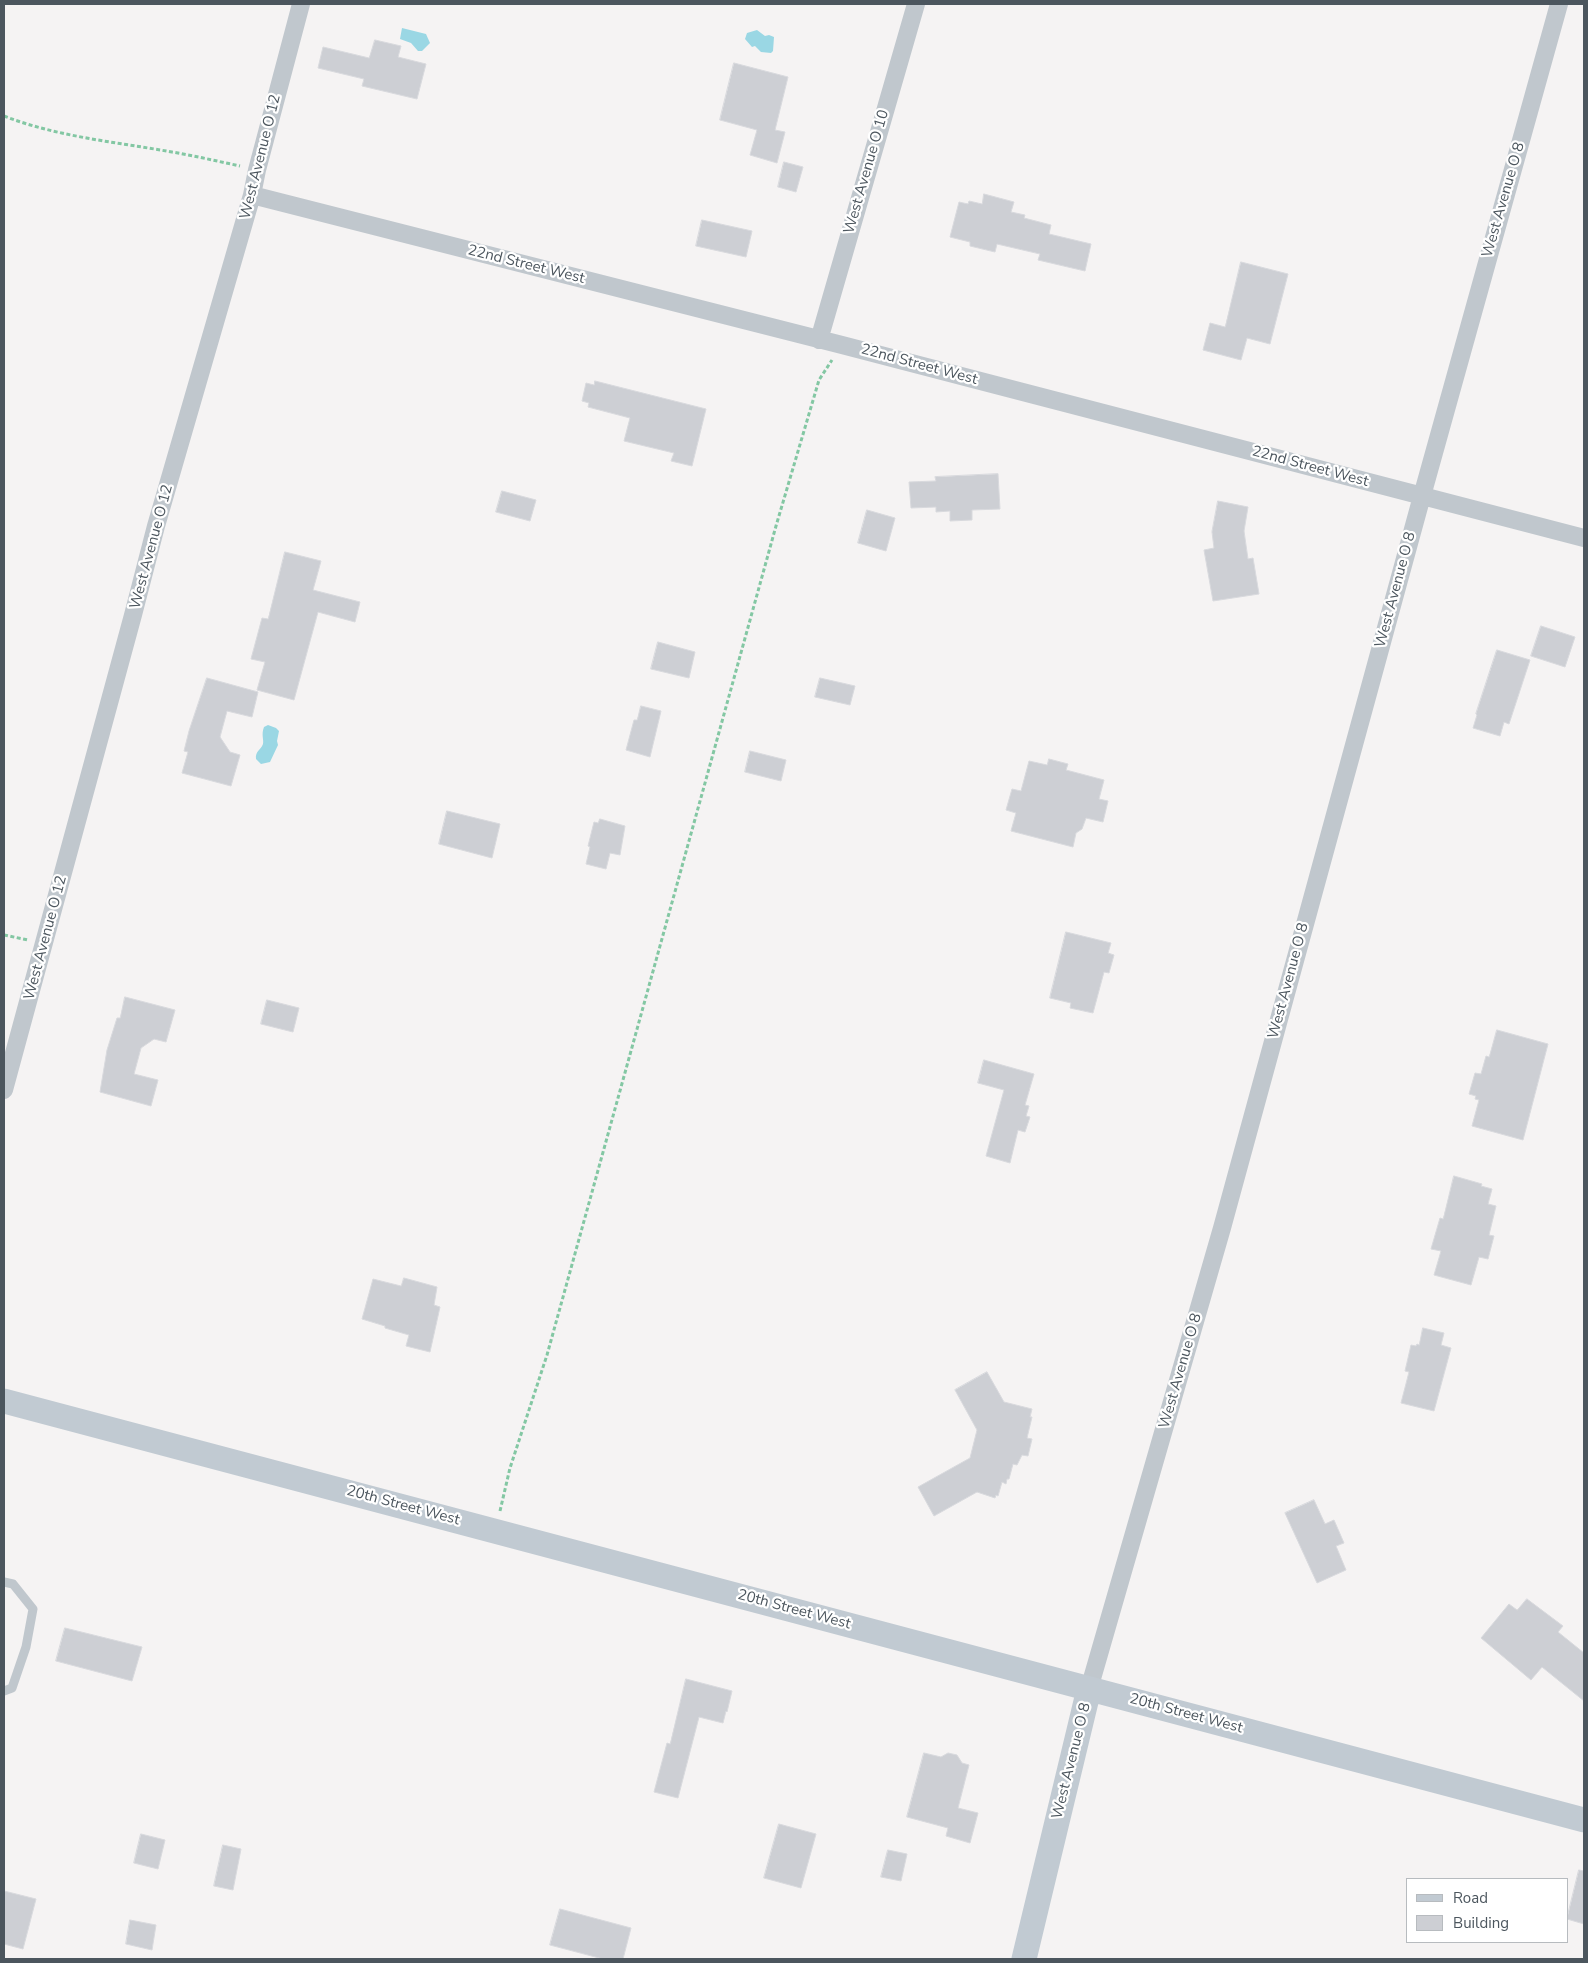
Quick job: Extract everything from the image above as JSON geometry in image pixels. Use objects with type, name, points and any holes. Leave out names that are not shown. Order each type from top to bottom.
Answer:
[{"type":"main road","name":"20th Street West","points":[[4,1402],[1584,1820]]},
{"type":"main road","name":"West Avenue O 8","points":[[1024,1959],[1089,1689]]},
{"type":"street","name":"West Avenue O 12","points":[[4,1090],[156,526],[252,195],[301,4]]},
{"type":"street","name":"West Avenue O 10","points":[[818,340],[916,4]]},
{"type":"street","name":"West Avenue O 8","points":[[1089,1689],[1222,1228],[1559,4]]},
{"type":"street","name":"22nd Street West","points":[[252,195],[842,345],[1584,538]]},
{"type":"lane","points":[[4,1582],[13,1584],[33,1609],[26,1646],[12,1688],[4,1691]]},
{"type":"path","points":[[4,116],[30,125],[82,138],[171,152],[257,170]]},
{"type":"path","points":[[497,1531],[510,1468],[550,1345],[776,526],[819,380],[842,345]]},
{"type":"water","points":[[402,28],[426,34],[430,43],[422,51],[418,51],[411,43],[400,39]]},
{"type":"water","points":[[757,30],[765,36],[774,37],[773,51],[771,53],[761,52],[755,46],[752,47],[745,39],[747,33]]},
{"type":"water","points":[[268,725],[279,731],[278,745],[270,762],[261,764],[256,759],[256,756],[263,744],[264,727]]},
{"type":"building","points":[[375,40],[401,46],[398,57],[426,64],[417,99],[362,86],[364,79],[318,68],[323,47],[369,58]]},
{"type":"building","points":[[734,63],[788,77],[775,130],[785,132],[777,163],[750,155],[757,130],[720,120]]},
{"type":"building","points":[[784,162],[803,167],[796,192],[778,187]]},
{"type":"building","points":[[984,194],[1014,202],[1011,212],[1025,215],[1024,218],[1051,225],[1049,234],[1091,244],[1085,271],[1038,260],[1040,254],[997,244],[995,252],[970,246],[970,242],[950,237],[959,202],[968,204],[969,201],[982,204]]},
{"type":"building","points":[[702,220],[752,231],[746,257],[696,246]]},
{"type":"building","points":[[1241,262],[1288,274],[1270,344],[1247,338],[1241,360],[1203,350],[1210,323],[1225,327]]},
{"type":"building","points":[[595,381],[706,409],[692,466],[671,461],[674,453],[624,441],[630,418],[588,407],[589,403],[582,401],[586,383],[594,385]]},
{"type":"building","points":[[998,474],[1000,509],[972,510],[972,520],[950,521],[950,511],[936,512],[936,507],[911,508],[909,482],[936,481],[935,477]]},
{"type":"building","points":[[502,491],[536,500],[530,521],[496,512]]},
{"type":"building","points":[[1218,501],[1248,507],[1244,531],[1248,559],[1253,558],[1259,594],[1213,601],[1204,550],[1214,548],[1212,532]]},
{"type":"building","points":[[867,510],[895,518],[886,551],[858,543]]},
{"type":"building","points":[[285,552],[321,561],[313,590],[360,602],[355,622],[318,612],[294,700],[257,690],[265,662],[251,659],[262,618],[268,619]]},
{"type":"building","points":[[1541,626],[1575,637],[1565,667],[1531,656]]},
{"type":"building","points":[[658,642],[695,652],[689,678],[651,669]]},
{"type":"building","points":[[1497,650],[1530,660],[1509,724],[1504,722],[1500,736],[1473,728]]},
{"type":"building","points":[[207,678],[258,692],[252,717],[227,711],[220,737],[230,752],[240,755],[231,786],[182,773],[188,752],[184,751],[189,731]]},
{"type":"building","points":[[820,678],[855,686],[850,705],[815,697]]},
{"type":"building","points":[[641,706],[661,711],[650,757],[626,750],[634,720],[637,720]]},
{"type":"building","points":[[750,751],[786,760],[781,781],[745,772]]},
{"type":"building","points":[[1049,759],[1068,764],[1066,770],[1104,780],[1099,799],[1108,801],[1103,822],[1086,818],[1082,829],[1076,833],[1073,847],[1011,831],[1016,813],[1006,810],[1012,789],[1021,791],[1029,761],[1047,765]]},
{"type":"building","points":[[447,811],[500,824],[492,858],[439,844]]},
{"type":"building","points":[[600,819],[625,826],[620,855],[610,853],[606,869],[586,864],[594,822],[598,823]]},
{"type":"building","points":[[1066,932],[1111,943],[1108,953],[1114,955],[1109,973],[1104,972],[1093,1013],[1070,1008],[1071,1003],[1050,998]]},
{"type":"building","points":[[125,997],[175,1010],[166,1042],[154,1039],[141,1048],[134,1074],[158,1080],[151,1106],[100,1092],[107,1050],[117,1018],[120,1018]]},
{"type":"building","points":[[267,1000],[299,1008],[293,1032],[261,1024]]},
{"type":"building","points":[[1497,1030],[1548,1044],[1523,1140],[1472,1126],[1479,1100],[1475,1099],[1476,1096],[1469,1094],[1475,1073],[1481,1074],[1486,1056],[1489,1057]]},
{"type":"building","points":[[984,1060],[1034,1074],[1025,1105],[1029,1106],[1026,1116],[1030,1117],[1025,1132],[1018,1130],[1010,1163],[986,1156],[1004,1090],[978,1083]]},
{"type":"building","points":[[1454,1176],[1492,1189],[1488,1204],[1496,1206],[1489,1235],[1494,1236],[1488,1259],[1479,1257],[1471,1285],[1434,1275],[1441,1251],[1431,1249],[1440,1218],[1443,1219]]},
{"type":"building","points":[[404,1278],[437,1287],[434,1305],[440,1307],[430,1352],[406,1346],[409,1335],[362,1319],[373,1279],[401,1286]]},
{"type":"building","points":[[1423,1328],[1444,1333],[1441,1345],[1451,1348],[1434,1411],[1401,1403],[1409,1372],[1405,1371],[1411,1345],[1419,1345]]},
{"type":"building","points":[[987,1372],[1004,1402],[1032,1409],[1027,1438],[1032,1439],[1028,1456],[1022,1455],[1017,1465],[1013,1464],[1009,1479],[1007,1479],[1006,1484],[1002,1482],[998,1496],[996,1495],[995,1498],[977,1492],[934,1516],[918,1487],[970,1458],[977,1430],[955,1390]]},
{"type":"building","points":[[1314,1500],[1325,1524],[1334,1520],[1344,1543],[1336,1546],[1346,1570],[1317,1583],[1285,1513]]},
{"type":"building","points":[[1527,1599],[1563,1626],[1558,1632],[1584,1653],[1584,1701],[1542,1667],[1531,1680],[1481,1638],[1509,1604],[1517,1610]]},
{"type":"building","points":[[65,1628],[142,1647],[132,1681],[56,1661]]},
{"type":"building","points":[[686,1679],[732,1691],[723,1723],[699,1717],[678,1798],[654,1792],[667,1743],[670,1744]]},
{"type":"building","points":[[924,1753],[941,1757],[948,1753],[957,1755],[962,1763],[969,1765],[958,1808],[978,1813],[970,1843],[946,1836],[948,1828],[907,1817]]},
{"type":"building","points":[[779,1824],[816,1834],[801,1888],[764,1878]]},
{"type":"building","points":[[141,1834],[165,1840],[158,1869],[134,1863]]},
{"type":"building","points":[[223,1845],[241,1849],[233,1890],[214,1886]]},
{"type":"building","points":[[888,1850],[907,1854],[901,1881],[881,1877]]},
{"type":"building","points":[[1579,1870],[1584,1871],[1584,1924],[1568,1919]]},
{"type":"building","points":[[4,1891],[36,1899],[23,1949],[4,1944]]},
{"type":"building","points":[[560,1909],[631,1928],[623,1959],[603,1959],[550,1945]]},
{"type":"building","points":[[130,1920],[156,1925],[152,1950],[126,1944]]}]
